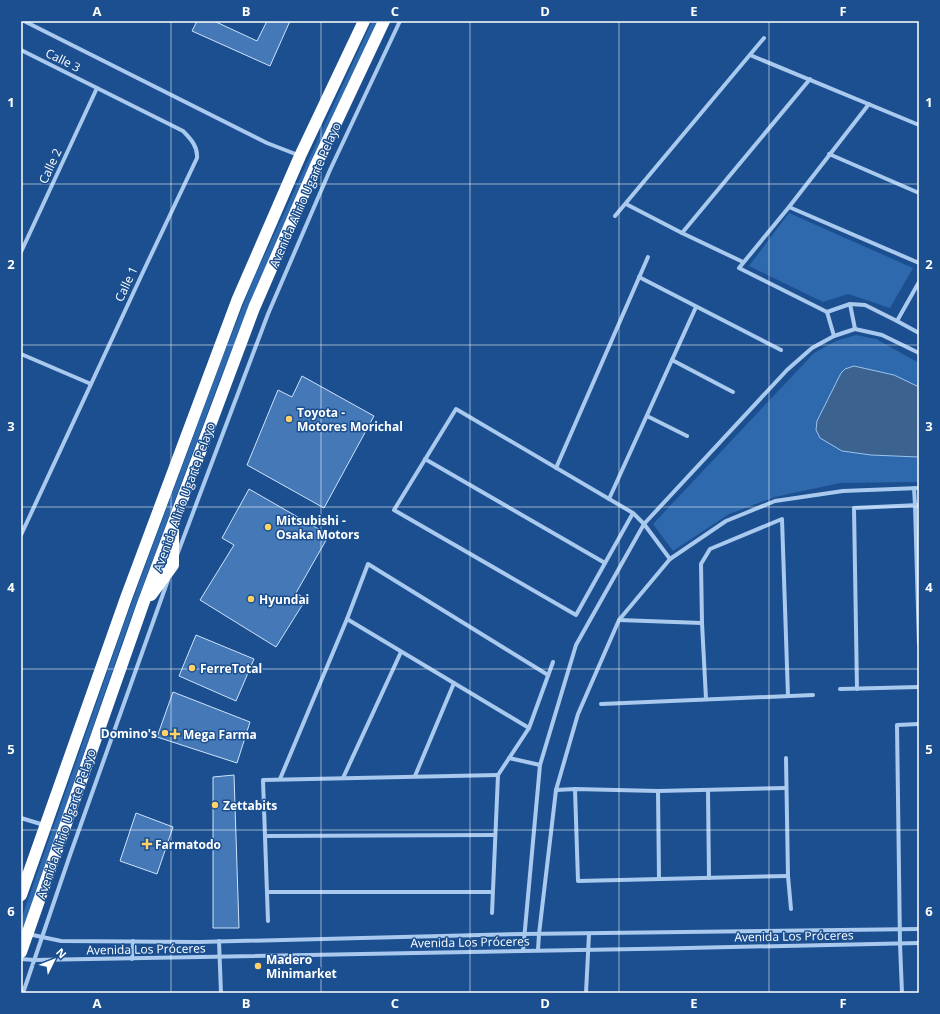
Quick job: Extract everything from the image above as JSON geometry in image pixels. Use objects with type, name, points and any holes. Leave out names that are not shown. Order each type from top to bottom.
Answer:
[{"type":"highway","name":"Avenida Alirio Ugarte Pelayo","points":[[21,952],[143,604],[254,308],[317,163],[384,21]]},
{"type":"highway","name":"Avenida Alirio Ugarte Pelayo","points":[[21,895],[126,598],[237,301],[300,156],[362,23]]},
{"type":"highway","points":[[143,604],[174,565],[173,524]]},
{"type":"street","points":[[24,21],[266,143],[300,156]]},
{"type":"street","name":"Avenida Alirio Ugarte Pelayo","points":[[22,993],[174,565],[268,314],[330,170],[400,21]]},
{"type":"street","points":[[616,216],[764,38]]},
{"type":"street","name":"Calle 3","points":[[21,50],[97,88]]},
{"type":"street","points":[[750,54],[919,125]]},
{"type":"street","points":[[682,233],[810,79]]},
{"type":"street","name":"Calle 2","points":[[21,252],[97,88]]},
{"type":"street","name":"Calle 1","points":[[21,535],[197,158],[192,141],[183,131],[97,88]]},
{"type":"street","points":[[869,104],[789,207],[739,268],[827,312],[850,304],[865,305],[919,333]]},
{"type":"street","points":[[830,154],[919,193]]},
{"type":"street","points":[[626,204],[682,233],[744,262]]},
{"type":"street","points":[[789,207],[919,263]]},
{"type":"street","points":[[556,468],[648,257]]},
{"type":"street","points":[[639,277],[781,350]]},
{"type":"street","points":[[896,321],[919,282]]},
{"type":"street","points":[[850,304],[855,329]]},
{"type":"street","points":[[609,499],[696,306]]},
{"type":"street","points":[[827,312],[834,336]]},
{"type":"street","points":[[523,951],[523,934],[540,765],[576,645],[644,524],[787,370],[812,348],[834,336],[855,329],[882,335],[919,353]]},
{"type":"street","points":[[21,354],[91,384]]},
{"type":"street","points":[[672,360],[733,392]]},
{"type":"street","points":[[633,513],[576,615],[394,510],[456,409],[633,513],[644,524],[670,559]]},
{"type":"street","points":[[647,416],[687,436]]},
{"type":"street","points":[[426,459],[605,563]]},
{"type":"street","points":[[914,488],[917,505],[919,644]]},
{"type":"street","points":[[538,950],[556,790],[578,714],[619,620],[670,559],[726,521],[775,501],[843,490],[919,488]]},
{"type":"street","points":[[857,689],[854,508],[917,505]]},
{"type":"street","points":[[706,700],[701,564],[710,549],[782,519],[788,696]]},
{"type":"street","points":[[280,779],[347,619],[368,564],[548,674]]},
{"type":"street","points":[[347,619],[529,728]]},
{"type":"street","points":[[619,620],[702,623]]},
{"type":"street","points":[[343,778],[401,652]]},
{"type":"street","points":[[492,914],[498,775],[529,728],[553,662]]},
{"type":"street","points":[[415,776],[454,683]]},
{"type":"street","points":[[840,689],[919,687]]},
{"type":"street","points":[[601,704],[813,694]]},
{"type":"street","points":[[902,993],[897,725],[919,724]]},
{"type":"street","points":[[509,758],[540,765]]},
{"type":"street","points":[[786,758],[788,876],[791,909]]},
{"type":"street","points":[[268,921],[263,780],[498,775]]},
{"type":"street","points":[[556,790],[658,791],[786,788]]},
{"type":"street","points":[[575,789],[578,881],[788,876]]},
{"type":"street","points":[[708,790],[709,878]]},
{"type":"street","points":[[658,791],[659,879]]},
{"type":"street","points":[[21,818],[45,825]]},
{"type":"street","points":[[265,836],[495,835]]},
{"type":"street","points":[[267,892],[492,892]]},
{"type":"street","name":"Avenida Los Próceres","points":[[27,934],[61,941],[219,942],[523,934],[919,929]]},
{"type":"street","points":[[586,993],[589,934]]},
{"type":"street","points":[[132,959],[133,941]]},
{"type":"street","points":[[219,942],[221,993]]},
{"type":"street","name":"Avenida Los Próceres","points":[[21,959],[220,958],[538,950],[919,944]]},
{"type":"shaded area","points":[[372,21],[377,21],[276,241],[220,379],[124,637],[21,935],[21,920],[126,618],[222,359],[253,280]]},
{"type":"shaded area","points":[[789,213],[913,268],[890,308],[848,294],[823,302],[749,266]]},
{"type":"shaded area","points":[[856,335],[876,339],[919,363],[919,482],[840,483],[775,497],[729,514],[673,551],[653,524],[814,353],[836,341]]},
{"type":"shaded area","points":[[854,366],[894,375],[919,387],[919,457],[871,455],[842,451],[820,438],[816,430],[817,421],[841,373],[845,369]]},
{"type":"building","points":[[197,21],[214,21],[257,41],[267,21],[290,21],[270,66],[192,31]]},
{"type":"building","points":[[302,376],[374,416],[324,508],[247,465],[278,390],[292,397]]},
{"type":"building","points":[[249,489],[329,535],[296,593],[306,599],[276,647],[200,600],[234,545],[222,538]]},
{"type":"building","points":[[196,635],[254,659],[236,701],[179,676]]},
{"type":"building","points":[[173,692],[250,722],[237,763],[157,737]]},
{"type":"building","points":[[234,775],[239,928],[213,928],[213,777]]},
{"type":"building","name":"Farmatodo","points":[[136,813],[173,827],[157,874],[120,861]]},
{"type":"place","name":"Toyota - Motores Morichal","points":[[289,419]]},
{"type":"place","name":"Mitsubishi - Osaka Motors","points":[[268,527]]},
{"type":"place","name":"Hyundai","points":[[251,599]]},
{"type":"place","name":"FerreTotal","points":[[192,668]]},
{"type":"place","name":"Domino's","points":[[165,733]]},
{"type":"place","name":"Mega Farma","points":[[175,734]]},
{"type":"place","name":"Zettabits","points":[[215,805]]},
{"type":"place","name":"Farmatodo","points":[[147,844]]},
{"type":"place","name":"Madero Minimarket","points":[[258,966]]}]
